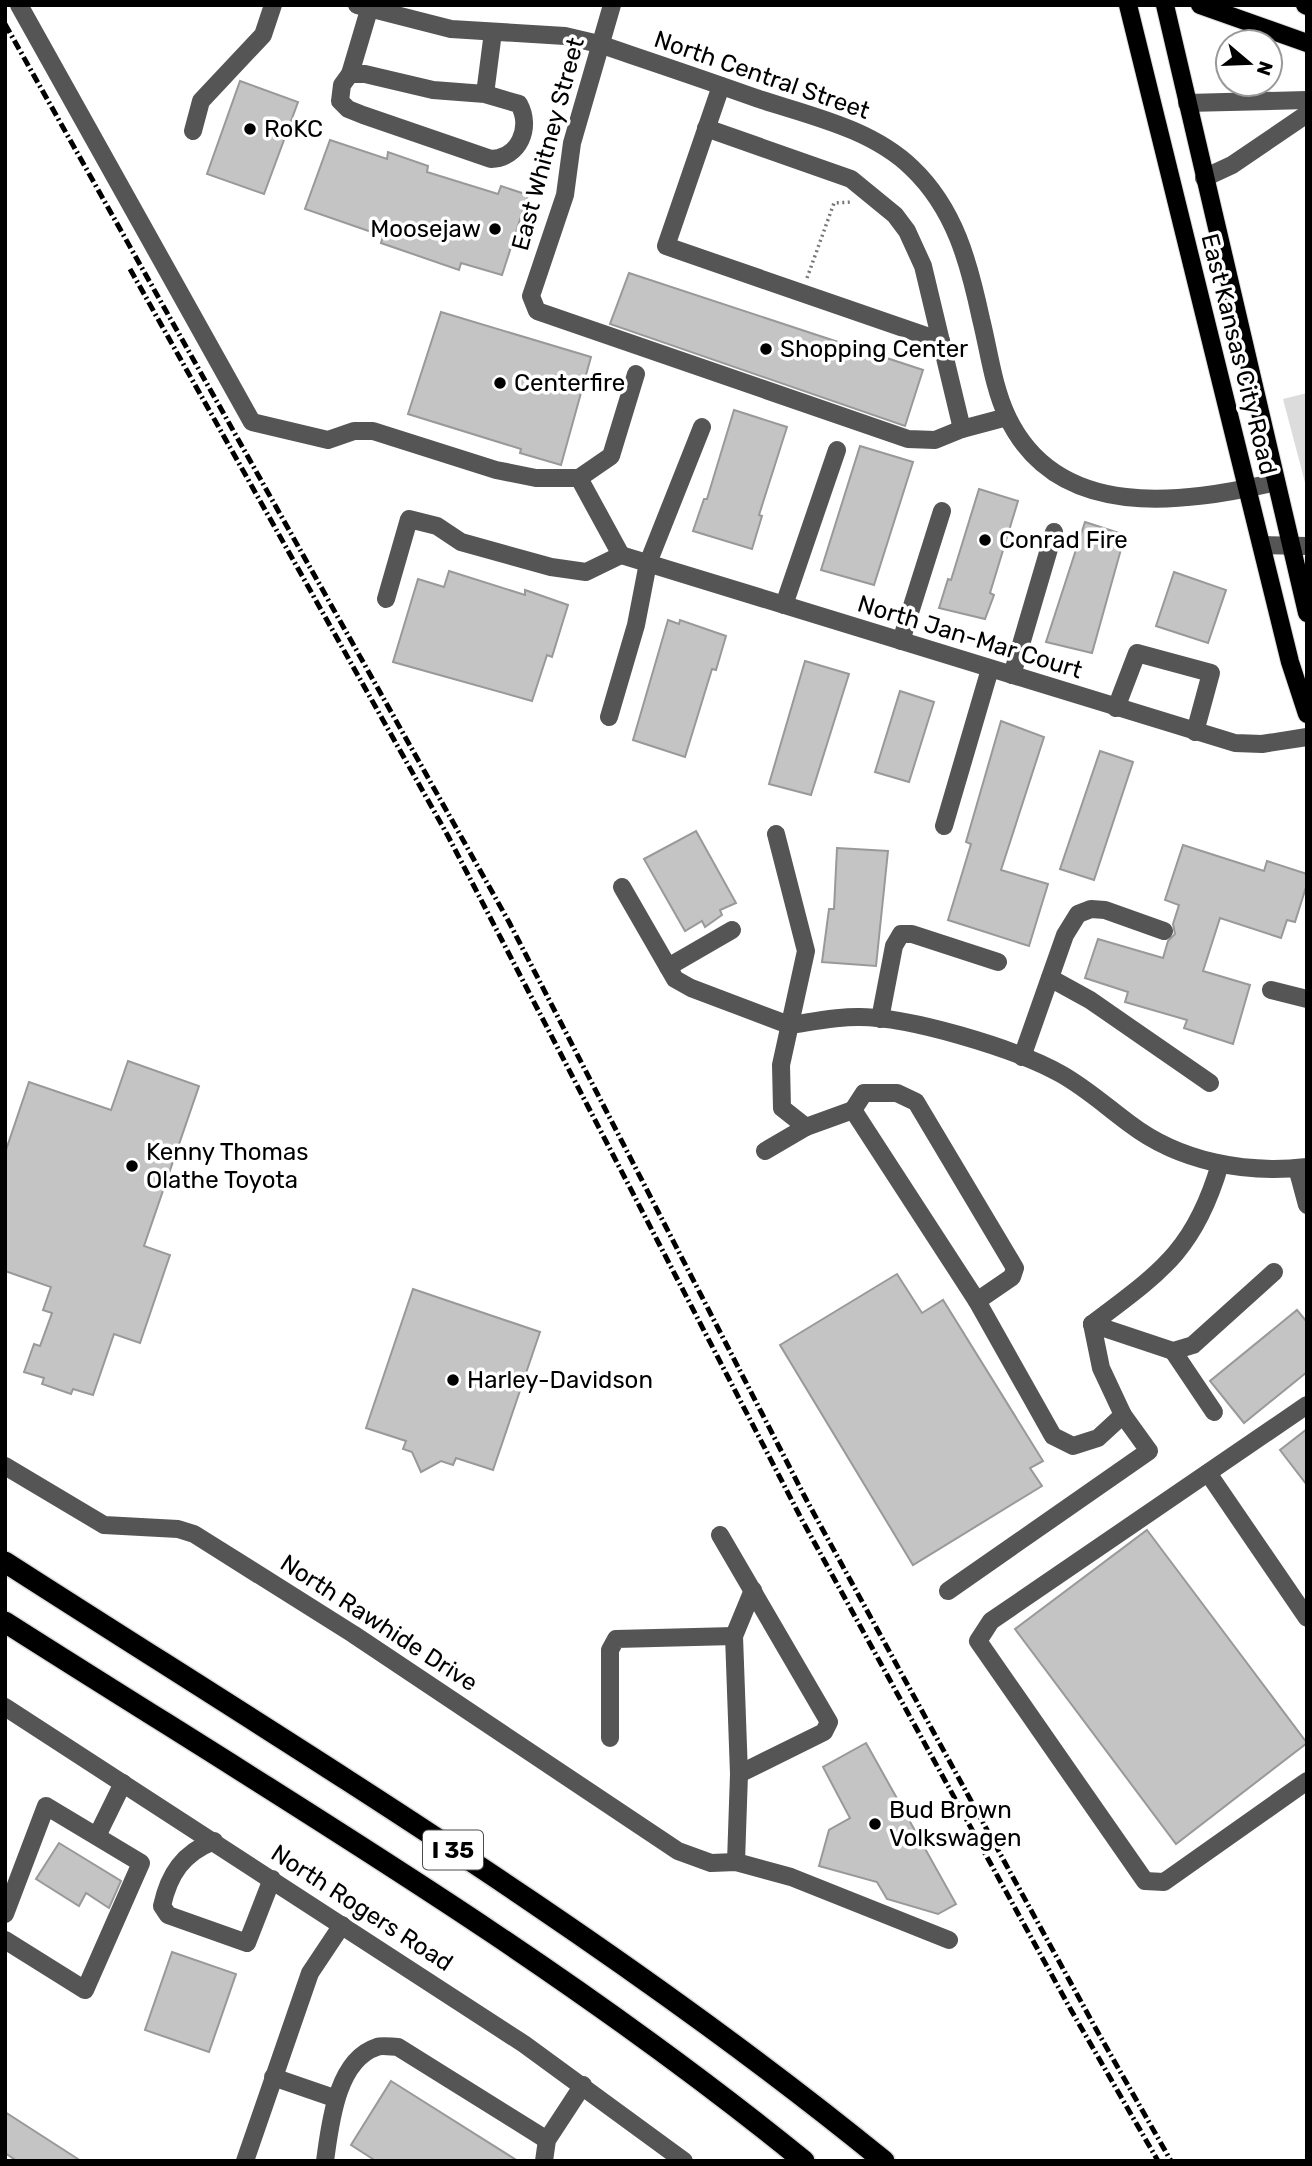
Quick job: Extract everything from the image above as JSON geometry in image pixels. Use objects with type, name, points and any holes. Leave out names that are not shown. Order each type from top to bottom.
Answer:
[{"type":"highway","name":"I 35","points":[[5,1562],[587,1937],[700,2017],[884,2161]]},
{"type":"highway","name":"I 35","points":[[5,1622],[541,1967],[689,2072],[804,2161]]},
{"type":"main road","name":"East Kansas City Road","points":[[1128,5],[1290,662],[1307,714]]},
{"type":"main road","name":"East Kansas City Road","points":[[1165,5],[1276,482],[1299,546],[1307,613]]},
{"type":"main road","points":[[1200,5],[1307,43]]},
{"type":"street","points":[[19,5],[252,422],[328,440],[354,430],[373,431],[496,470],[536,478],[579,478],[611,456],[636,374]]},
{"type":"street","points":[[193,131],[201,101],[263,35],[273,5]]},
{"type":"street","name":"East Whitney Street","points":[[612,5],[572,143],[565,195],[531,296],[537,311],[908,439],[935,440],[962,429]]},
{"type":"street","points":[[350,74],[365,74],[433,90],[485,94],[519,104],[524,113],[521,140],[514,153],[504,159],[491,159],[348,109],[340,101],[342,85],[350,74],[363,7]]},
{"type":"street","name":"North Central Street","points":[[363,7],[421,24],[565,36],[599,44],[863,135],[896,155],[922,178],[947,212],[965,250],[999,395],[1007,417],[1041,461],[1056,472],[1091,488],[1138,499],[1164,501],[1205,497],[1276,482]]},
{"type":"street","points":[[485,94],[493,32]]},
{"type":"street","points":[[721,86],[666,246],[941,341]]},
{"type":"street","points":[[1187,103],[1307,100]]},
{"type":"street","points":[[1204,178],[1232,165],[1307,114]]},
{"type":"street","points":[[706,128],[832,170],[851,179],[880,199],[907,231],[916,249],[962,429],[1007,417]]},
{"type":"street","points":[[609,717],[636,625],[648,563],[702,427]]},
{"type":"street","points":[[784,605],[836,450]]},
{"type":"street","points":[[386,599],[409,519],[437,527],[461,542],[551,567],[586,572],[621,555],[579,478]]},
{"type":"street","points":[[901,641],[942,511]]},
{"type":"street","points":[[1012,675],[1055,532]]},
{"type":"street","points":[[1262,545],[1299,546]]},
{"type":"street","name":"North Jan-Mar Court","points":[[621,555],[1236,743],[1262,744],[1307,737]]},
{"type":"street","points":[[1116,708],[1137,653],[1211,673],[1195,732]]},
{"type":"street","points":[[944,826],[990,669]]},
{"type":"street","points":[[776,834],[806,951],[781,1065],[782,1108],[806,1127]]},
{"type":"street","points":[[622,887],[675,979],[691,988],[789,1025],[858,1017],[880,1019],[939,1030],[1022,1057],[1061,1073],[1085,1088],[1149,1138],[1196,1157],[1220,1164],[1253,1168],[1302,1168],[1307,1205]]},
{"type":"street","points":[[1022,1057],[1065,935],[1078,914],[1091,909],[1105,910],[1164,931]]},
{"type":"street","points":[[668,967],[732,930]]},
{"type":"street","points":[[880,1019],[894,946],[901,934],[912,934],[998,962]]},
{"type":"street","points":[[1050,978],[1090,1000],[1210,1083]]},
{"type":"street","points":[[1271,989],[1307,999]]},
{"type":"street","points":[[765,1151],[806,1127],[853,1111],[864,1093],[897,1093],[916,1102],[1015,1268],[1012,1277],[976,1301]]},
{"type":"street","points":[[853,1111],[976,1301],[1053,1436],[1073,1446],[1098,1438],[1123,1415]]},
{"type":"street","points":[[1092,1324],[1154,1277],[1181,1248],[1203,1215],[1220,1164]]},
{"type":"street","points":[[1092,1324],[1173,1350],[1194,1345],[1274,1272]]},
{"type":"street","points":[[948,1591],[1149,1451],[1123,1415],[1101,1368],[1092,1324]]},
{"type":"street","points":[[1173,1350],[1214,1412]]},
{"type":"street","points":[[1307,1405],[991,1621],[978,1641],[1145,1881],[1164,1882],[1307,1781]]},
{"type":"street","name":"North Rawhide Drive","points":[[5,1466],[104,1525],[178,1529],[194,1534],[353,1634],[678,1852],[711,1863],[736,1862]]},
{"type":"street","points":[[1208,1473],[1307,1618]]},
{"type":"street","points":[[720,1535],[829,1722],[824,1732],[738,1774]]},
{"type":"street","points":[[753,1590],[734,1636],[738,1774],[736,1862],[791,1877],[949,1940]]},
{"type":"street","points":[[610,1738],[610,1650],[616,1639],[734,1636]]},
{"type":"street","name":"North Rogers Road","points":[[5,1707],[272,1879],[583,2085],[684,2161]]},
{"type":"street","points":[[96,1836],[123,1783]]},
{"type":"street","points":[[5,1914],[46,1806],[141,1863],[85,1990],[5,1940]]},
{"type":"street","points":[[214,1842],[197,1848],[179,1864],[166,1885],[162,1906],[168,1915],[247,1943],[272,1879]]},
{"type":"street","points":[[245,2161],[310,1973],[342,1925]]},
{"type":"street","points":[[325,2161],[334,2098],[356,2061],[377,2046],[398,2047],[547,2140]]},
{"type":"street","points":[[273,2077],[334,2098]]},
{"type":"street","points":[[544,2161],[547,2140],[583,2085]]},
{"type":"path","points":[[799,292],[808,275],[834,203],[880,199]]},
{"type":"shaded area","points":[[1307,393],[1307,490],[1283,399]]},
{"type":"building","points":[[240,81],[298,102],[264,194],[207,174]]},
{"type":"building","points":[[330,140],[387,159],[388,152],[428,166],[427,172],[498,194],[501,186],[528,195],[502,275],[461,263],[459,270],[381,243],[383,236],[305,209]]},
{"type":"building","name":"Shopping Center","points":[[629,273],[923,370],[905,426],[610,324]]},
{"type":"building","name":"Centerfire","points":[[441,312],[591,357],[561,465],[520,453],[521,449],[408,414]]},
{"type":"building","points":[[734,410],[787,427],[759,515],[762,516],[752,549],[693,531],[704,499],[707,499]]},
{"type":"building","points":[[860,446],[913,462],[874,585],[821,570]]},
{"type":"building","name":"Conrad Fire","points":[[979,489],[1018,501],[990,593],[994,595],[985,619],[939,608],[948,579],[951,580]]},
{"type":"building","points":[[1085,522],[1125,535],[1092,653],[1046,642]]},
{"type":"building","points":[[449,571],[525,595],[525,590],[568,605],[552,657],[547,655],[532,701],[393,662],[418,579],[444,587]]},
{"type":"building","points":[[1174,572],[1226,590],[1208,643],[1156,626]]},
{"type":"building","points":[[668,620],[679,624],[680,620],[726,636],[716,670],[712,669],[685,757],[633,740]]},
{"type":"building","points":[[805,661],[849,674],[811,795],[769,784]]},
{"type":"building","points":[[900,691],[934,702],[909,782],[875,772]]},
{"type":"building","points":[[1001,721],[1044,737],[1001,870],[1048,884],[1029,946],[948,920],[971,844],[966,842]]},
{"type":"building","points":[[1100,751],[1133,762],[1094,880],[1060,869]]},
{"type":"building","points":[[696,831],[736,903],[720,910],[722,915],[705,927],[702,921],[685,931],[644,859]]},
{"type":"building","points":[[1183,845],[1264,871],[1267,861],[1307,874],[1307,884],[1295,922],[1287,920],[1281,938],[1220,918],[1203,971],[1250,985],[1233,1044],[1184,1028],[1187,1020],[1125,1002],[1128,992],[1085,978],[1098,939],[1163,958],[1168,941],[1175,934],[1173,924],[1179,905],[1165,900]]},
{"type":"building","points":[[837,848],[888,851],[876,966],[822,962],[829,909],[834,909]]},
{"type":"building","points":[[128,1061],[199,1086],[144,1246],[170,1255],[140,1343],[114,1334],[93,1395],[73,1389],[71,1394],[42,1384],[44,1378],[24,1372],[34,1344],[40,1346],[52,1313],[43,1310],[51,1287],[5,1271],[5,1153],[29,1082],[111,1110]]},
{"type":"building","points":[[897,1274],[922,1313],[943,1300],[1043,1461],[1030,1468],[1042,1486],[913,1565],[780,1345]]},
{"type":"building","name":"Harley-Davidson","points":[[413,1289],[540,1332],[493,1470],[456,1458],[453,1465],[441,1461],[421,1472],[412,1452],[403,1449],[406,1441],[366,1428]]},
{"type":"building","points":[[1297,1310],[1307,1322],[1307,1372],[1244,1423],[1210,1381]]},
{"type":"building","points":[[1307,1429],[1307,1485],[1280,1450]]},
{"type":"building","points":[[1147,1530],[1307,1743],[1176,1844],[1015,1629]]},
{"type":"building","name":"Bud Brown Volkswagen","points":[[866,1743],[956,1904],[938,1914],[887,1899],[877,1882],[819,1866],[829,1830],[850,1818],[823,1767]]},
{"type":"building","points":[[59,1843],[121,1881],[109,1908],[86,1893],[79,1906],[36,1879]]},
{"type":"building","points":[[172,1952],[236,1974],[209,2052],[145,2030]]},
{"type":"building","points":[[391,2081],[518,2161],[376,2161],[351,2145]]},
{"type":"building","points":[[5,2112],[81,2161],[17,2161],[5,2153]]},
{"type":"railway","points":[[5,24],[509,922],[807,1501],[1171,2161]]},
{"type":"railway","points":[[130,269],[448,836],[802,1520],[1071,2010],[1158,2161]]},
{"type":"place","name":"RoKC","points":[[250,129]]},
{"type":"place","name":"Moosejaw","points":[[495,229]]},
{"type":"place","name":"Shopping Center","points":[[766,349]]},
{"type":"place","name":"Centerfire","points":[[500,383]]},
{"type":"place","name":"Conrad Fire","points":[[985,540]]},
{"type":"place","name":"Kenny Thomas Olathe Toyota","points":[[132,1166]]},
{"type":"place","name":"Harley-Davidson","points":[[453,1380]]},
{"type":"place","name":"Bud Brown Volkswagen","points":[[875,1824]]}]
